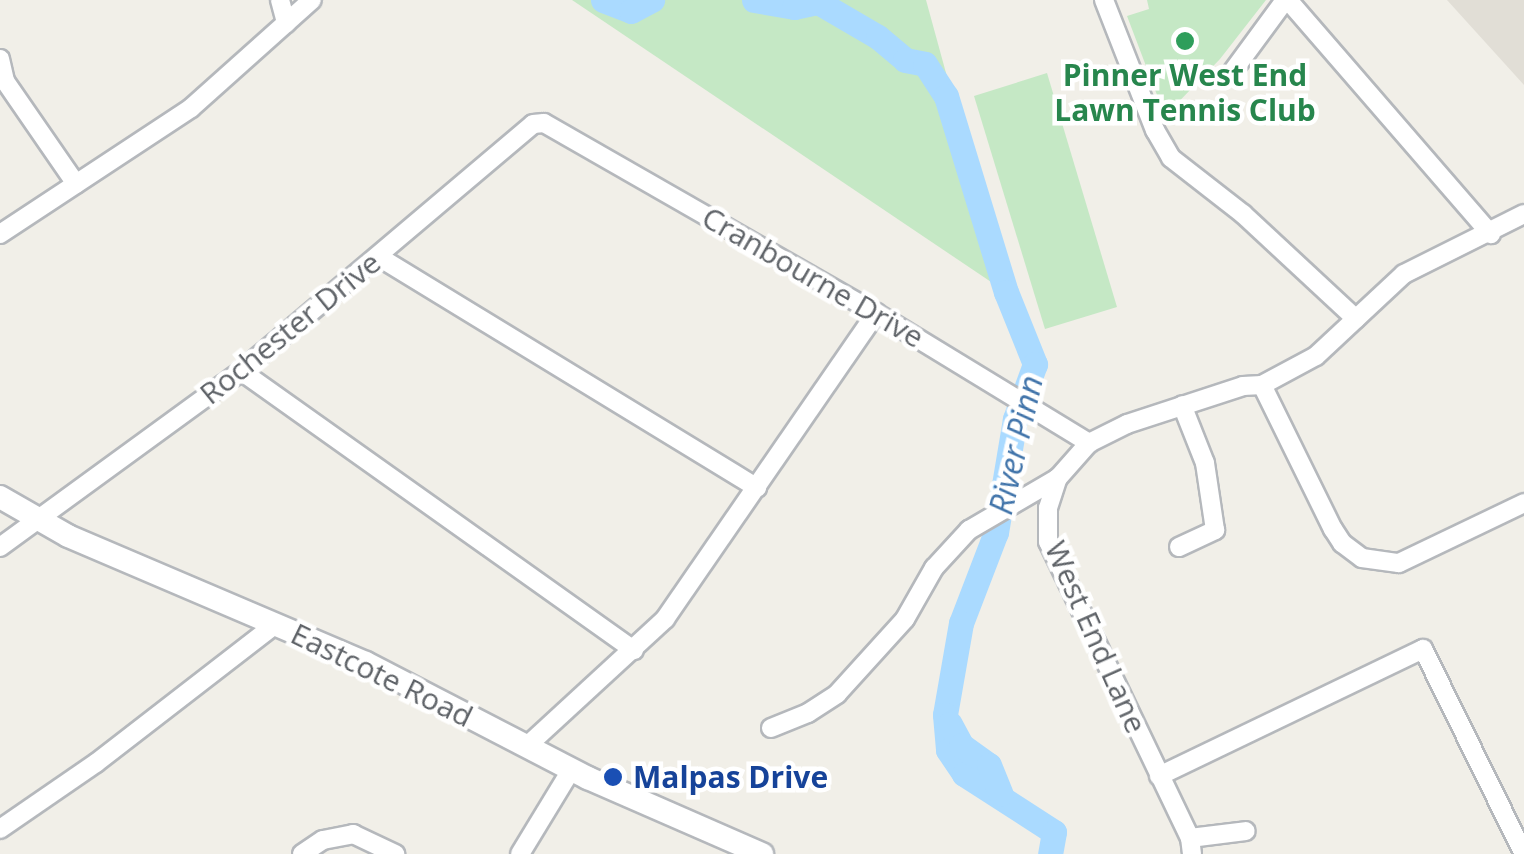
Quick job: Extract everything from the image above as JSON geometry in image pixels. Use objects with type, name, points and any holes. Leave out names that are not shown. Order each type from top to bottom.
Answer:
[{"type":"street","points":[[280,0],[286,23]]},
{"type":"street","points":[[0,234],[191,108],[312,0]]},
{"type":"street","points":[[1104,0],[1155,130],[1172,158],[1243,214],[1356,319]]},
{"type":"street","points":[[1230,75],[1286,0],[1492,234]]},
{"type":"street","points":[[0,60],[3,80],[76,184]]},
{"type":"street","name":"Cranbourne Drive","points":[[533,124],[544,123],[876,313],[1089,443]]},
{"type":"street","name":"Rochester Drive","points":[[0,547],[241,371],[533,124]]},
{"type":"street","name":"West End Lane","points":[[1191,846],[1048,542],[1048,508],[1058,478],[1089,443],[1127,424],[1262,384],[1316,356],[1404,274],[1492,234],[1524,214]]},
{"type":"street","points":[[379,257],[757,488]]},
{"type":"street","points":[[528,746],[665,619],[876,313]]},
{"type":"street","points":[[241,371],[634,650]]},
{"type":"street","points":[[1262,384],[1333,530],[1342,544],[1362,558],[1399,564],[1524,503]]},
{"type":"street","points":[[1180,546],[1215,530],[1205,463],[1182,405]]},
{"type":"street","points":[[770,728],[808,713],[838,694],[905,619],[934,568],[969,530],[1058,478]]},
{"type":"street","name":"Eastcote Road","points":[[0,497],[140,568],[366,663],[571,770],[762,854]]},
{"type":"street","points":[[0,829],[96,763],[276,624]]},
{"type":"street","points":[[1160,776],[1423,649],[1524,854]]},
{"type":"street","points":[[520,854],[571,770]]},
{"type":"street","points":[[1191,846],[1246,831]]},
{"type":"street","points":[[302,854],[322,840],[353,834],[394,854]]},
{"type":"shaded area","points":[[1447,0],[1524,0],[1524,85]]},
{"type":"green space","points":[[572,0],[926,0],[1006,292]]},
{"type":"green space","name":"Pinner West End Lawn Tennis Club","points":[[1147,0],[1266,0],[1220,59],[1165,116],[1127,16],[1149,9]]},
{"type":"green space","points":[[1047,73],[1117,307],[1045,329],[974,96]]},
{"type":"waterway","name":"River Pinn","points":[[603,0],[631,11],[652,0]]},
{"type":"waterway","name":"River Pinn","points":[[754,0],[794,7],[818,2],[878,37],[905,60],[925,64],[946,96],[1006,292],[1035,364],[1015,419],[996,532],[961,623],[945,715],[948,750],[964,774],[1054,832],[1050,854]]},
{"type":"waterway","points":[[950,724],[961,745],[989,765],[1001,794]]},
{"type":"place","name":"Pinner West End Lawn Tennis Club","points":[[1185,41]]},
{"type":"place","name":"Malpas Drive","points":[[613,777]]}]
